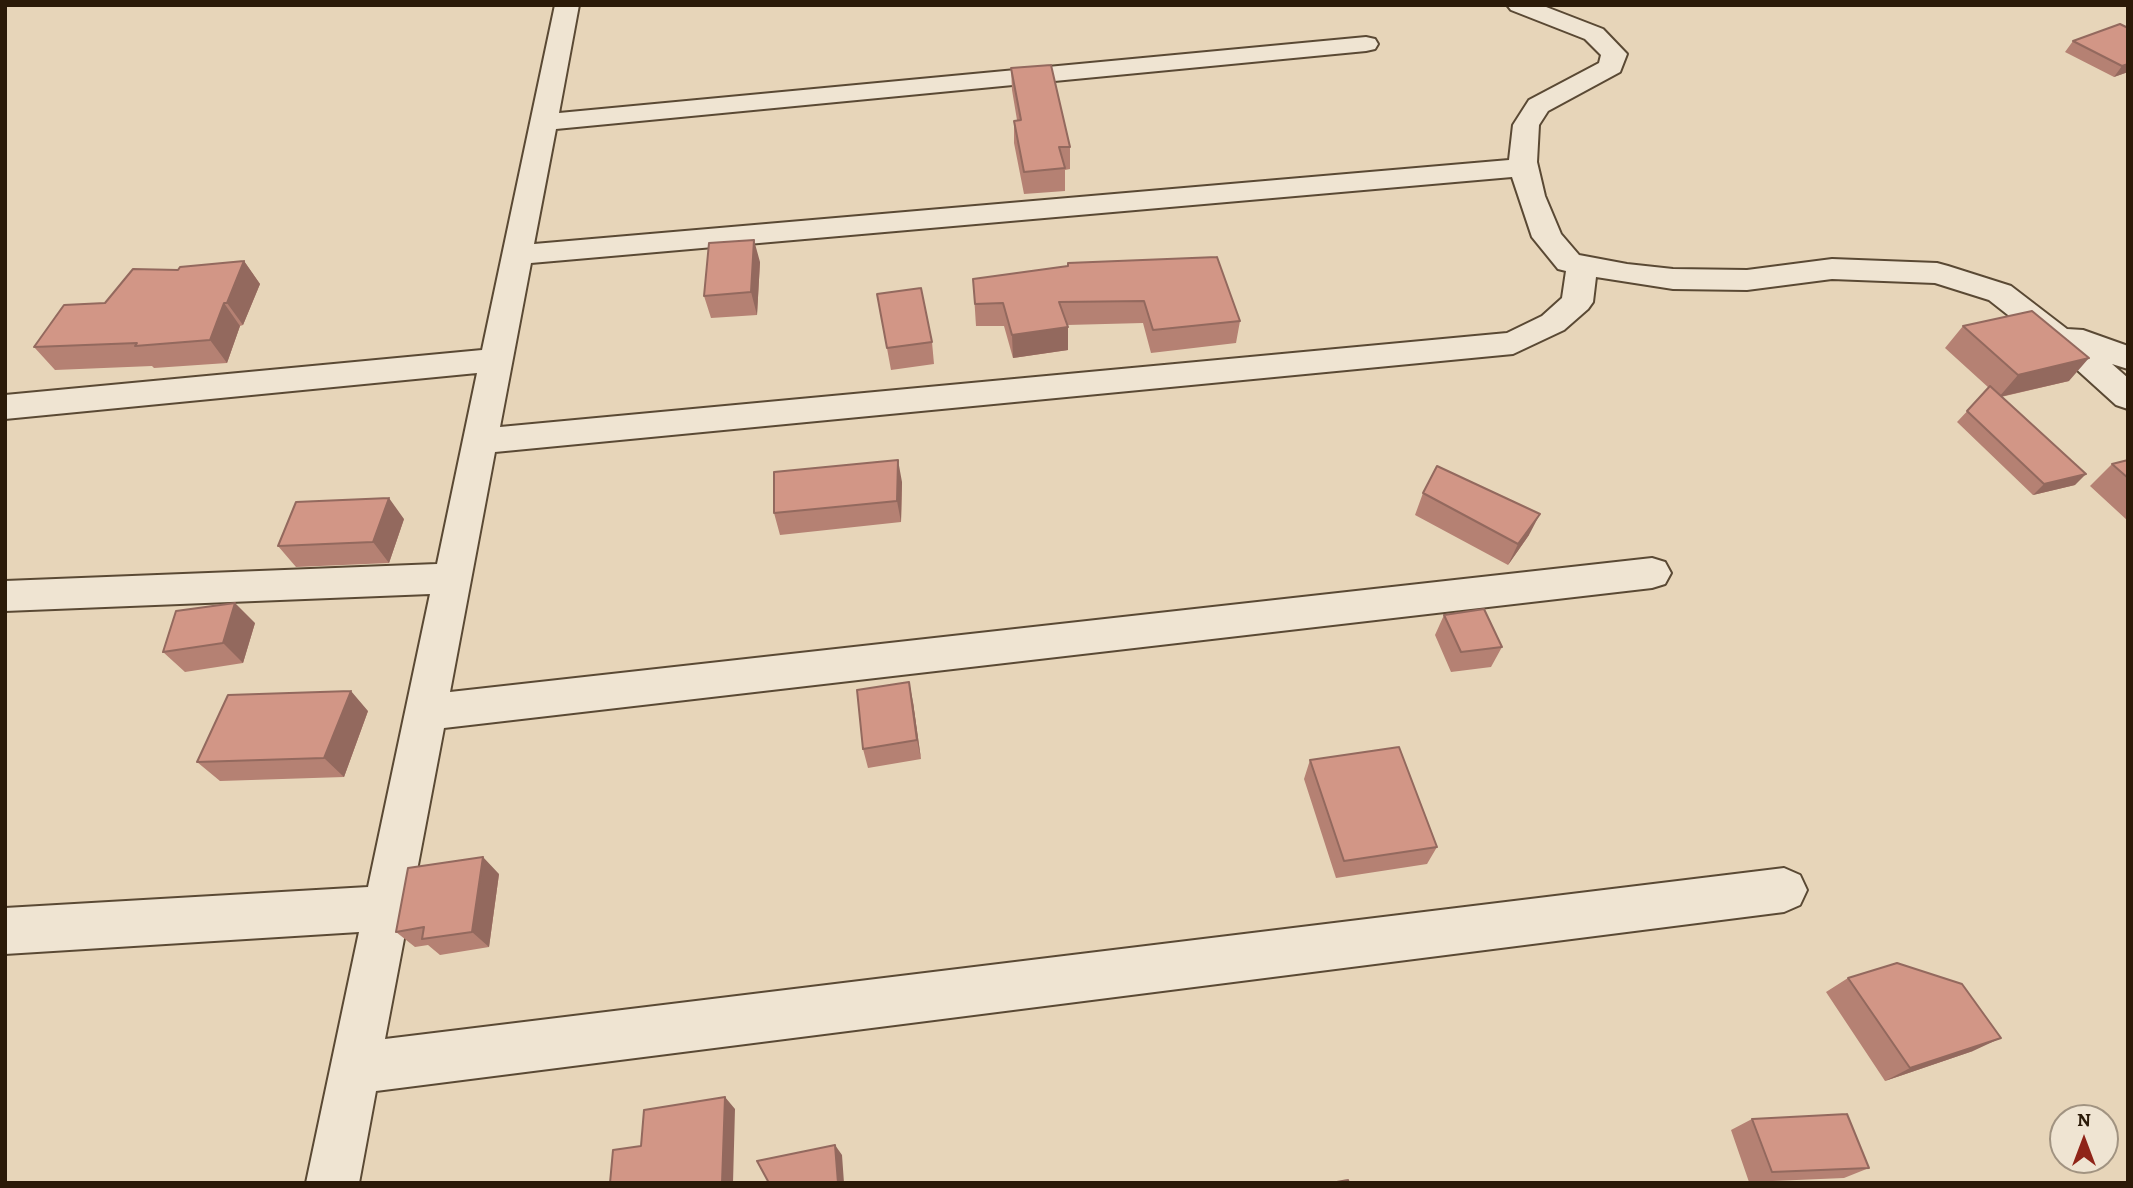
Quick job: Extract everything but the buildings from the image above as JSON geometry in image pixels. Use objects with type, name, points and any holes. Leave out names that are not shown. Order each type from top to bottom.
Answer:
[{"type":"street","points":[[331,1183],[567,5]]},
{"type":"street","points":[[1519,5],[1594,34],[1615,54],[1611,68],[1538,106],[1526,125],[1525,167],[1531,196],[1546,237],[1569,262],[1626,274],[1674,279],[1747,280],[1832,269],[1937,273],[2000,293],[2086,359],[2128,397]]},
{"type":"street","points":[[544,122],[1366,44]]},
{"type":"street","points":[[518,255],[1525,167]]},
{"type":"street","points":[[481,441],[1513,343],[1553,323],[1577,302],[1582,264]]},
{"type":"street","points":[[2044,327],[2128,358]]},
{"type":"street","points":[[5,407],[497,360]]},
{"type":"street","points":[[427,712],[1652,573]]},
{"type":"street","points":[[5,596],[453,578]]},
{"type":"street","points":[[356,1068],[1784,890]]},
{"type":"street","points":[[5,931],[387,908]]}]
